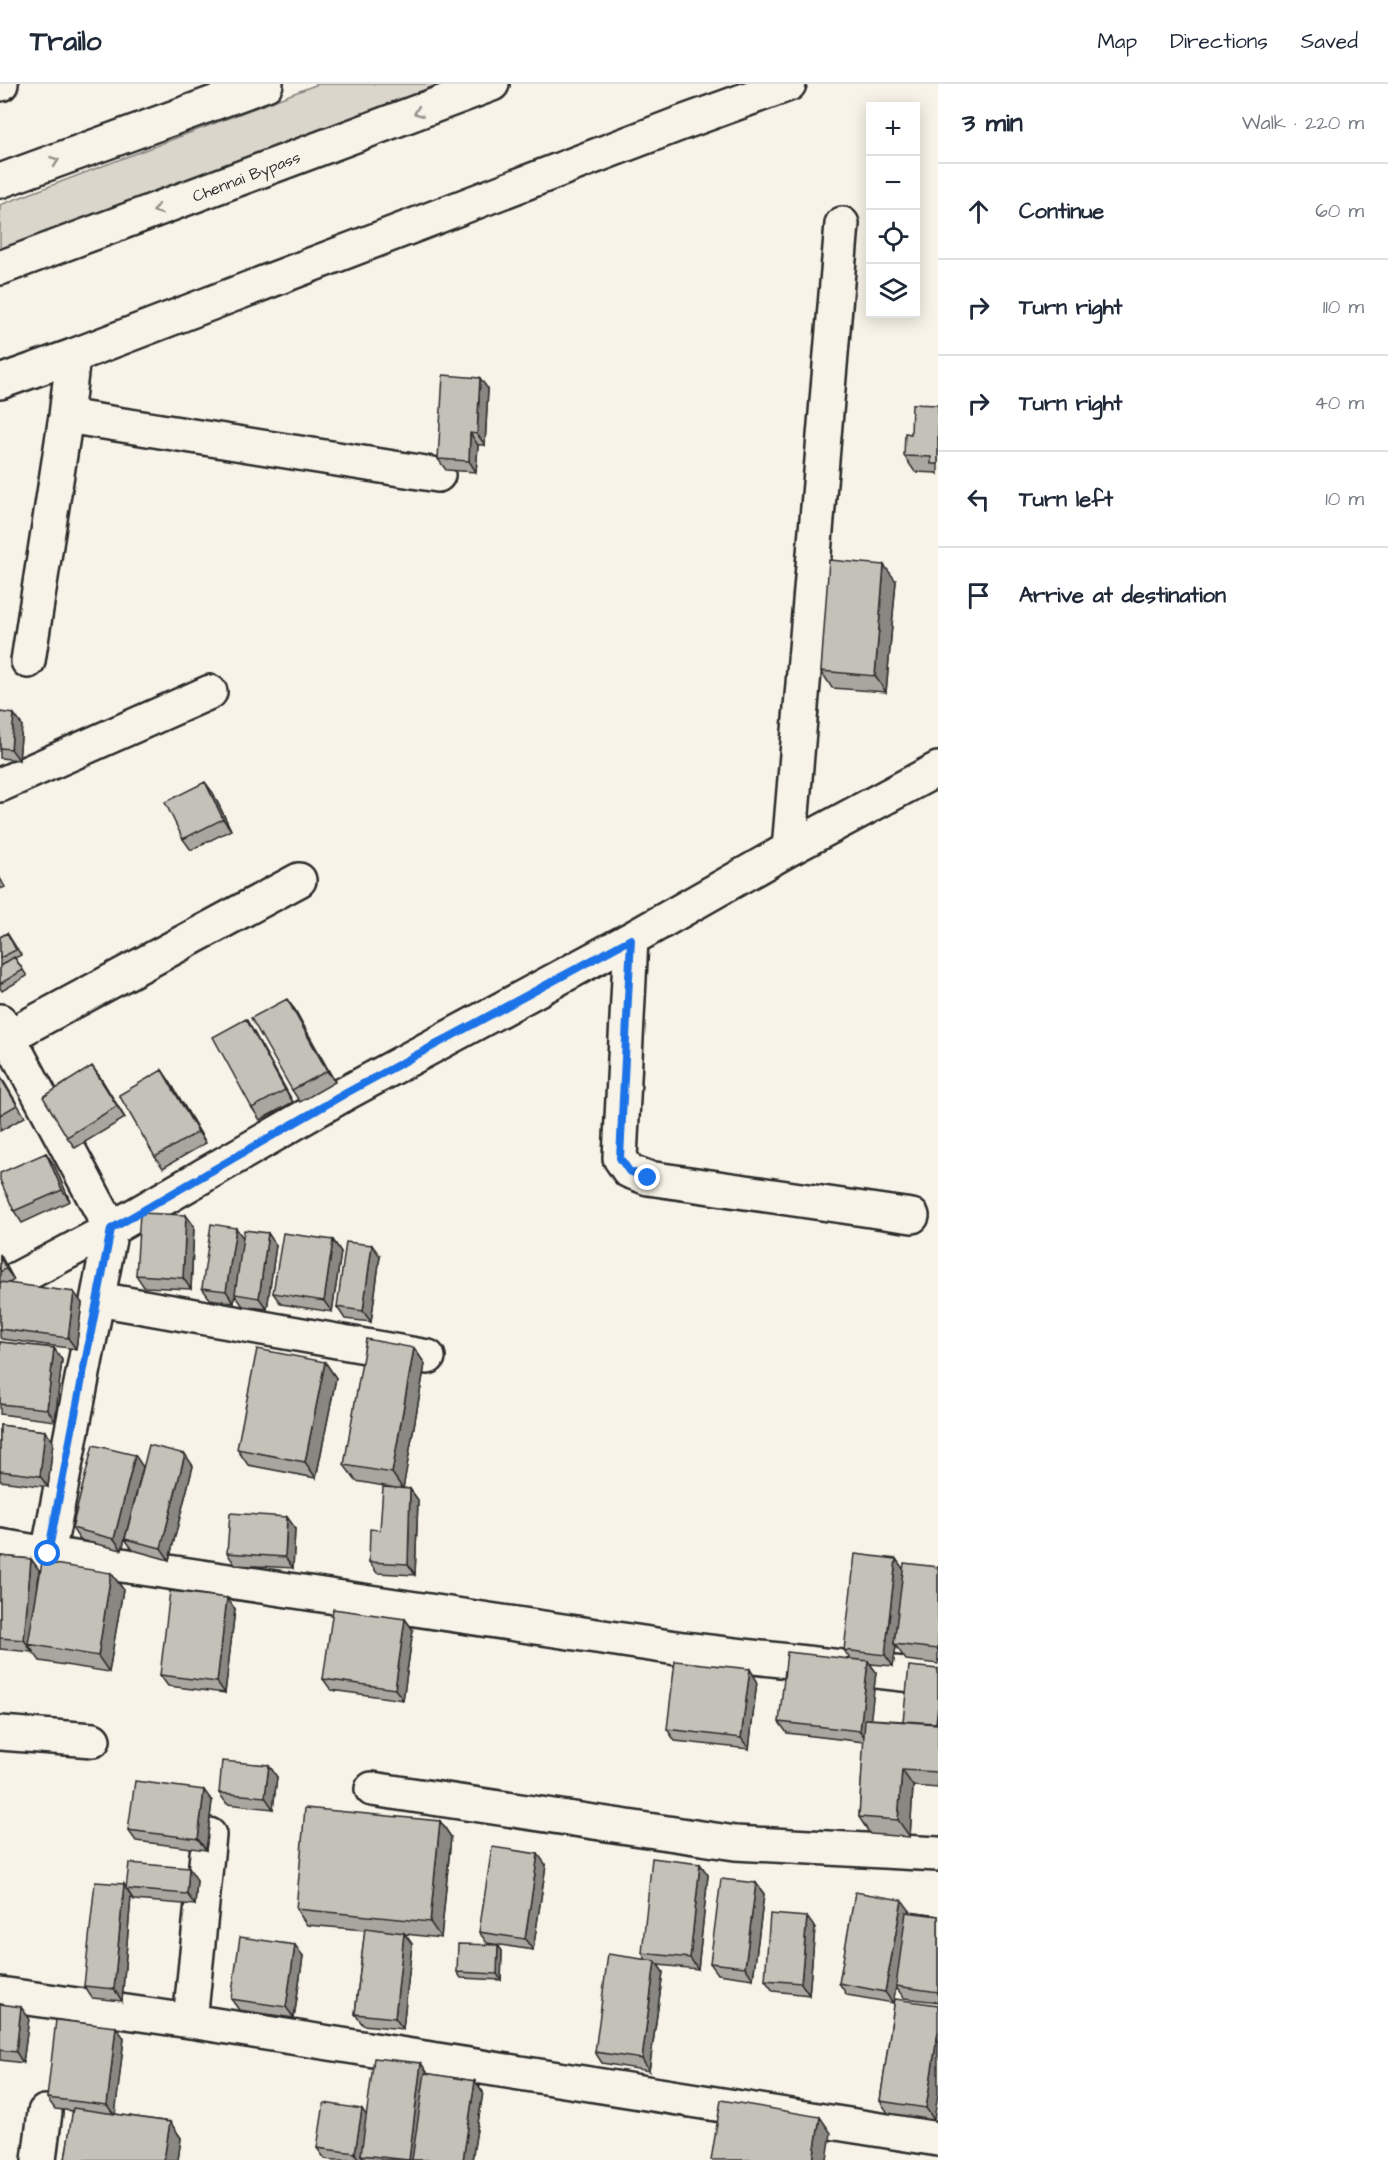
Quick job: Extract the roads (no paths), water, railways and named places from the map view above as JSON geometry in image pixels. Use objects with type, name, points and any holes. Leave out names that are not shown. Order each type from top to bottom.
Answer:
[{"type":"main road","points":[[0,181],[266,84]]},
{"type":"main road","name":"Chennai Bypass","points":[[0,268],[492,84]]},
{"type":"main road","points":[[0,382],[678,123],[789,84]]},
{"type":"main road","points":[[789,849],[842,224]]},
{"type":"main road","points":[[28,661],[66,416],[73,356]]},
{"type":"main road","points":[[66,416],[438,476]]},
{"type":"main road","points":[[0,785],[210,692]]},
{"type":"main road","points":[[0,1288],[111,1229],[348,1092],[938,769]]},
{"type":"main road","points":[[48,1554],[111,1229],[3,1033],[299,880]]},
{"type":"main road","points":[[631,939],[620,1158],[629,1171],[648,1178],[912,1216]]},
{"type":"main road","points":[[98,1299],[428,1357]]},
{"type":"main road","points":[[0,1546],[683,1649],[938,1678]]},
{"type":"main road","points":[[0,1733],[93,1740]]},
{"type":"main road","points":[[372,1789],[735,1843],[938,1854]]},
{"type":"main road","points":[[190,2021],[209,1835]]},
{"type":"main road","points":[[0,1994],[190,2021],[938,2139]]},
{"type":"main road","points":[[39,2160],[45,2112]]}]
